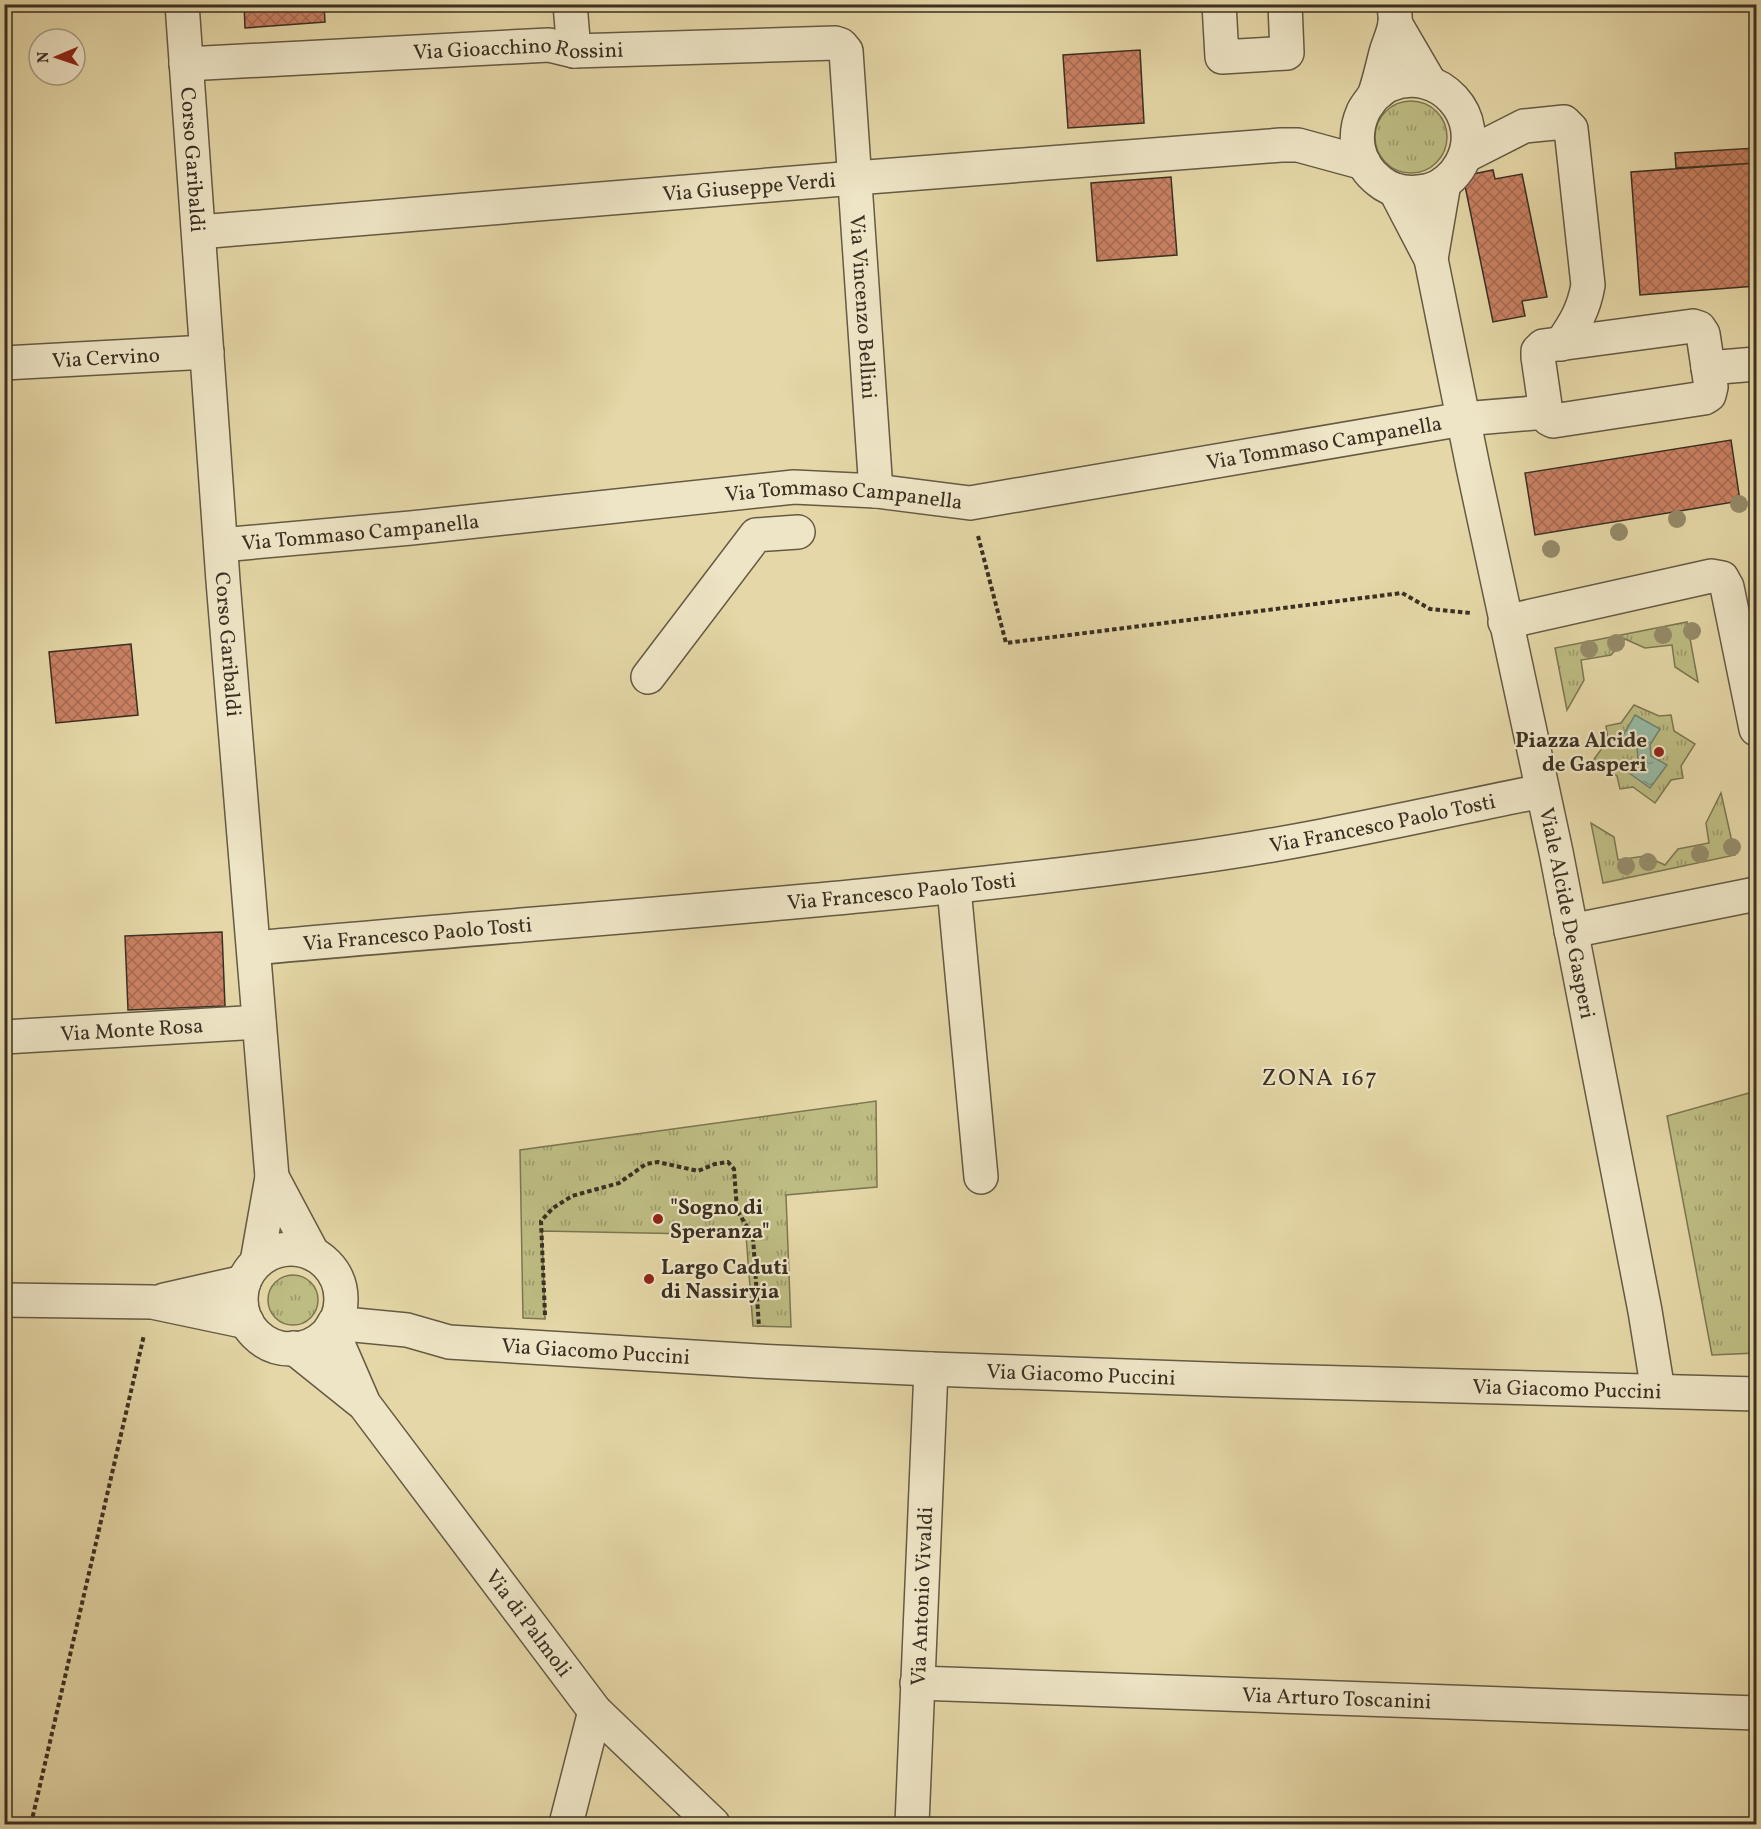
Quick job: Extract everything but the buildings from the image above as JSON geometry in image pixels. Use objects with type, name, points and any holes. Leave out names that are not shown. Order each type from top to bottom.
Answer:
[{"type":"street","name":"Corso Garibaldi","points":[[182,4],[221,545],[272,1177],[251,1272]]},
{"type":"street","points":[[570,4],[574,51]]},
{"type":"street","points":[[1219,4],[1222,57],[1287,53],[1285,4]]},
{"type":"street","points":[[1394,14],[1430,83]]},
{"type":"street","points":[[1368,106],[1388,86],[1405,81],[1421,80],[1451,95],[1461,108],[1468,123],[1469,140],[1465,156],[1457,172],[1444,183],[1428,191],[1411,193],[1395,190],[1381,183],[1364,164],[1357,143],[1358,125],[1368,106],[1394,14]]},
{"type":"street","name":"Via Gioacchino Rossini","points":[[186,64],[549,45],[574,51],[835,43],[841,45],[846,51]]},
{"type":"street","name":"Via Vincenzo Bellini","points":[[846,51],[876,491]]},
{"type":"street","name":"Via Giuseppe Verdi","points":[[1298,145],[1368,106]]},
{"type":"street","points":[[1461,108],[1524,126]]},
{"type":"street","points":[[1465,156],[1524,126],[1564,122],[1571,129],[1588,285],[1584,305],[1561,344]]},
{"type":"street","name":"Via Giuseppe Verdi","points":[[199,232],[855,178],[1298,145],[1364,164]]},
{"type":"street","name":"Viale Alcide De Gasperi","points":[[1431,259],[1444,183]]},
{"type":"street","name":"Viale Alcide De Gasperi","points":[[1395,190],[1431,259],[1463,419],[1491,617],[1542,791],[1645,1311],[1658,1391]]},
{"type":"street","points":[[1588,285],[1615,320],[1650,331]]},
{"type":"street","points":[[1693,326],[1699,328],[1703,334],[1711,387],[1709,395],[1704,398],[1553,422],[1549,419],[1546,412],[1538,351],[1543,346],[1650,331],[1693,326]]},
{"type":"street","name":"Via Cervino","points":[[4,363],[207,352]]},
{"type":"street","points":[[1708,368],[1756,364]]},
{"type":"street","name":"Via Tommaso Campanella","points":[[221,545],[411,528],[794,487],[876,491],[970,503],[1463,419],[1546,412]]},
{"type":"street","points":[[648,677],[756,535],[798,532]]},
{"type":"street","points":[[1491,617],[1711,576],[1722,578],[1726,587],[1756,729]]},
{"type":"street","name":"Via Francesco Paolo Tosti","points":[[254,948],[954,888],[1199,857],[1313,837],[1542,791]]},
{"type":"street","points":[[954,888],[981,1176]]},
{"type":"street","points":[[1571,931],[1756,894]]},
{"type":"street","name":"Via Monte Rosa","points":[[4,1037],[259,1022]]},
{"type":"street","name":"Corso Garibaldi","points":[[272,1177],[313,1254]]},
{"type":"street","points":[[284,1249],[304,1250],[313,1254],[324,1261],[333,1272],[338,1284],[340,1304],[332,1326],[315,1342],[294,1348],[276,1346],[267,1342],[247,1322],[241,1299],[251,1272],[265,1256],[284,1249]]},
{"type":"street","points":[[152,1302],[251,1272]]},
{"type":"street","name":"Via Giacomo Puccini","points":[[338,1284],[407,1330]]},
{"type":"street","points":[[4,1300],[152,1302],[247,1322]]},
{"type":"street","name":"Via Giacomo Puccini","points":[[332,1326],[407,1330],[449,1342],[758,1361],[1237,1380],[1756,1394]]},
{"type":"street","name":"Via di Palmoli","points":[[332,1326],[364,1404]]},
{"type":"street","name":"Via di Palmoli","points":[[294,1348],[364,1404],[595,1711],[713,1824]]},
{"type":"street","name":"Via Antonio Vivaldi","points":[[912,1824],[932,1369]]},
{"type":"street","name":"Via Arturo Toscanini","points":[[917,1683],[1756,1713]]},
{"type":"street","points":[[566,1824],[595,1711]]},
{"type":"path","points":[[970,503],[1006,643],[1402,593],[1430,609],[1491,617]]},
{"type":"path","points":[[546,1348],[542,1221],[553,1208],[572,1196],[618,1183],[646,1164],[658,1162],[698,1171],[728,1162],[734,1169],[737,1210],[753,1237],[759,1321],[758,1361]]},
{"type":"path","points":[[31,1824],[152,1302]]},
{"type":"green space","points":[[1411,101],[1431,107],[1441,117],[1447,137],[1441,157],[1431,167],[1411,173],[1391,167],[1381,157],[1375,137],[1381,117],[1391,107]]},
{"type":"green space","points":[[1687,622],[1698,682],[1675,667],[1672,645],[1645,648],[1625,639],[1611,655],[1581,660],[1584,680],[1567,710],[1555,648]]},
{"type":"green space","points":[[1634,705],[1659,716],[1671,715],[1674,731],[1695,744],[1681,766],[1683,778],[1671,780],[1655,803],[1633,787],[1620,789],[1617,776],[1592,762],[1608,740],[1606,726],[1621,723]]},
{"type":"green space","points":[[1721,793],[1735,855],[1603,883],[1591,823],[1614,837],[1618,860],[1645,856],[1665,865],[1678,849],[1709,843],[1706,823]]},
{"type":"green space","points":[[1756,1091],[1756,1353],[1712,1355],[1667,1116]]},
{"type":"green space","points":[[876,1101],[877,1187],[786,1195],[791,1327],[753,1326],[746,1235],[542,1231],[545,1319],[523,1318],[520,1150]]},
{"type":"green space","points":[[288,1275],[298,1275],[311,1282],[318,1295],[318,1305],[311,1318],[298,1325],[288,1325],[279,1321],[272,1314],[268,1305],[268,1295],[272,1286],[279,1279]]},
{"type":"water","points":[[1635,715],[1660,729],[1650,745],[1651,756],[1667,765],[1650,788],[1628,772],[1638,759],[1637,747],[1622,737]]},
{"type":"place","name":"Piazza Alcide de Gasperi","points":[[1659,752]]},
{"type":"place","name":"\"Sogno di Speranza\"","points":[[658,1219]]},
{"type":"place","name":"Largo Caduti di Nassiryia","points":[[649,1279]]},
{"type":"district","name":"ZONA 167","points":[[1320,1077]]}]
